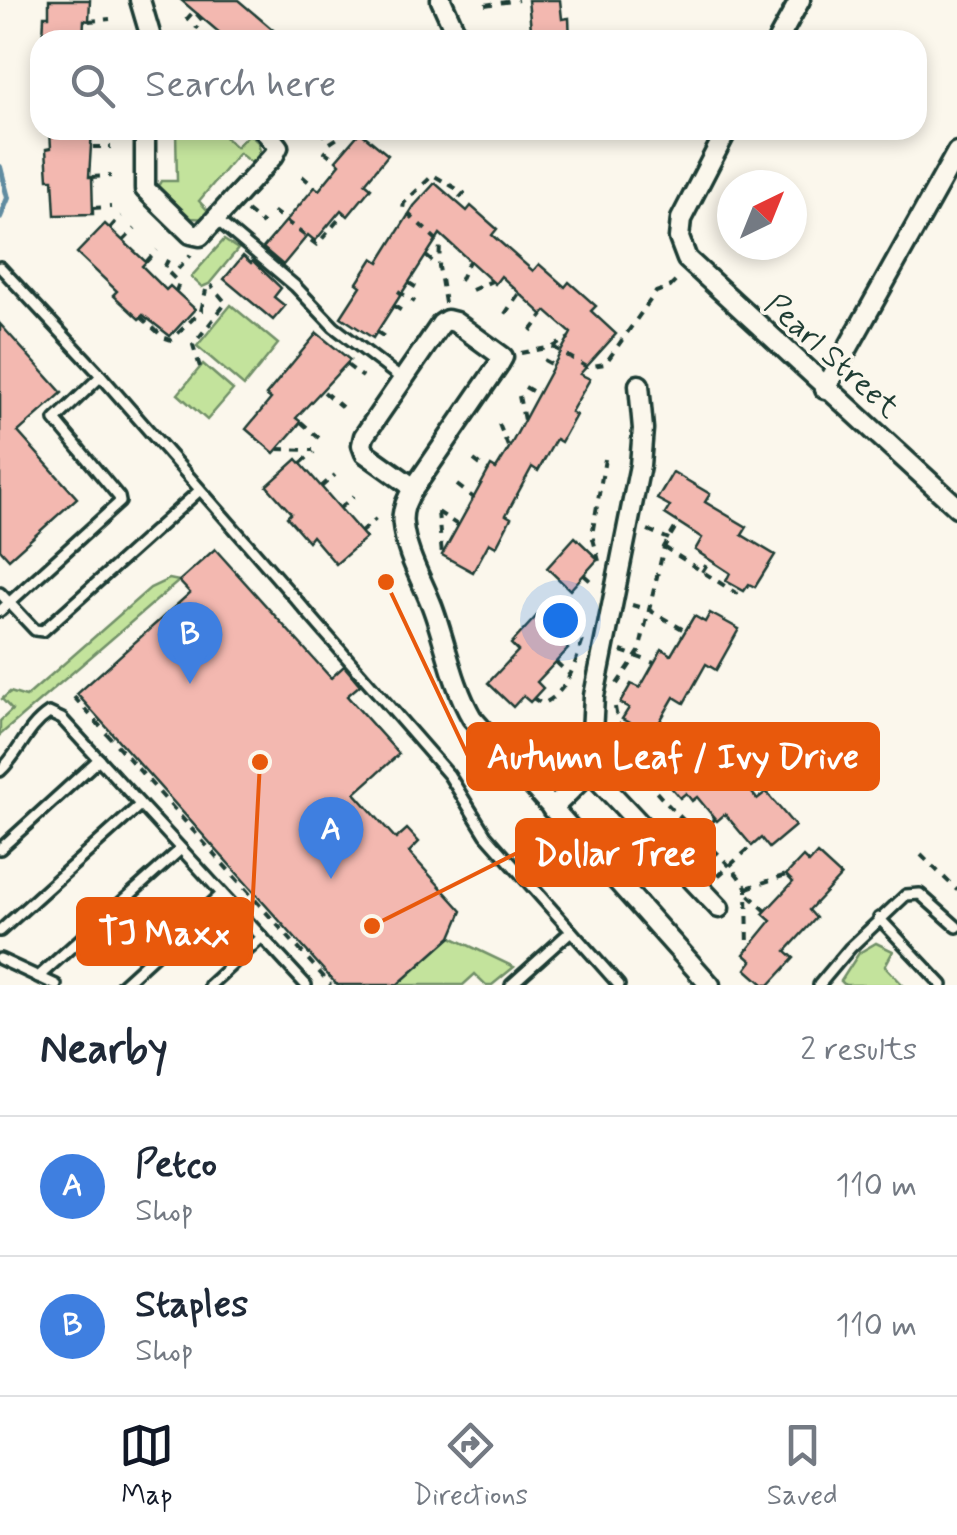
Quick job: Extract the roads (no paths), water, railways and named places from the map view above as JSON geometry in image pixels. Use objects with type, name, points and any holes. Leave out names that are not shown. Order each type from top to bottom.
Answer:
[{"type":"street","points":[[140,0],[149,30]]},
{"type":"street","points":[[441,0],[454,30]]},
{"type":"street","points":[[784,30],[800,0]]},
{"type":"street","points":[[145,140],[145,189],[191,234],[200,236],[278,147],[275,140]]},
{"type":"street","name":"Pearl Street","points":[[721,140],[686,203],[679,238],[699,273],[957,507]]},
{"type":"street","points":[[825,390],[957,152]]},
{"type":"street","points":[[414,488],[365,453],[362,445],[364,436],[447,320],[502,357],[414,488],[406,498],[402,522],[462,700],[472,718],[710,985]]},
{"type":"street","points":[[552,809],[590,771],[594,696],[640,465],[644,429],[640,384]]},
{"type":"street","points":[[590,771],[719,908]]},
{"type":"lane","points":[[216,220],[294,286],[334,327],[403,380]]},
{"type":"lane","points":[[0,267],[101,376],[449,775],[486,835],[618,985]]},
{"type":"lane","points":[[0,611],[120,502],[55,420],[101,376]]},
{"type":"lane","points":[[0,594],[36,630],[44,631],[200,490]]},
{"type":"lane","points":[[0,772],[15,756],[25,734],[48,713],[62,719],[302,983]]},
{"type":"lane","points":[[0,849],[98,759]]},
{"type":"lane","points":[[0,931],[140,805]]},
{"type":"lane","points":[[38,976],[182,849]]},
{"type":"lane","points":[[824,983],[879,918],[913,892],[957,927]]},
{"type":"lane","points":[[122,985],[222,894]]},
{"type":"lane","points":[[879,918],[942,985]]},
{"type":"lane","points":[[511,985],[571,932]]},
{"type":"lane","points":[[210,985],[262,936]]},
{"type":"lane","points":[[0,959],[56,985]]},
{"type":"waterway","points":[[0,167],[8,198],[0,217]]},
{"type":"place","name":"Autumn Leaf / Ivy Drive","points":[[386,582]]},
{"type":"place","name":"Staples","points":[[190,684]]},
{"type":"place","name":"TJ Maxx","points":[[260,762]]},
{"type":"place","name":"Petco","points":[[331,879]]},
{"type":"place","name":"Dollar Tree","points":[[372,926]]}]
